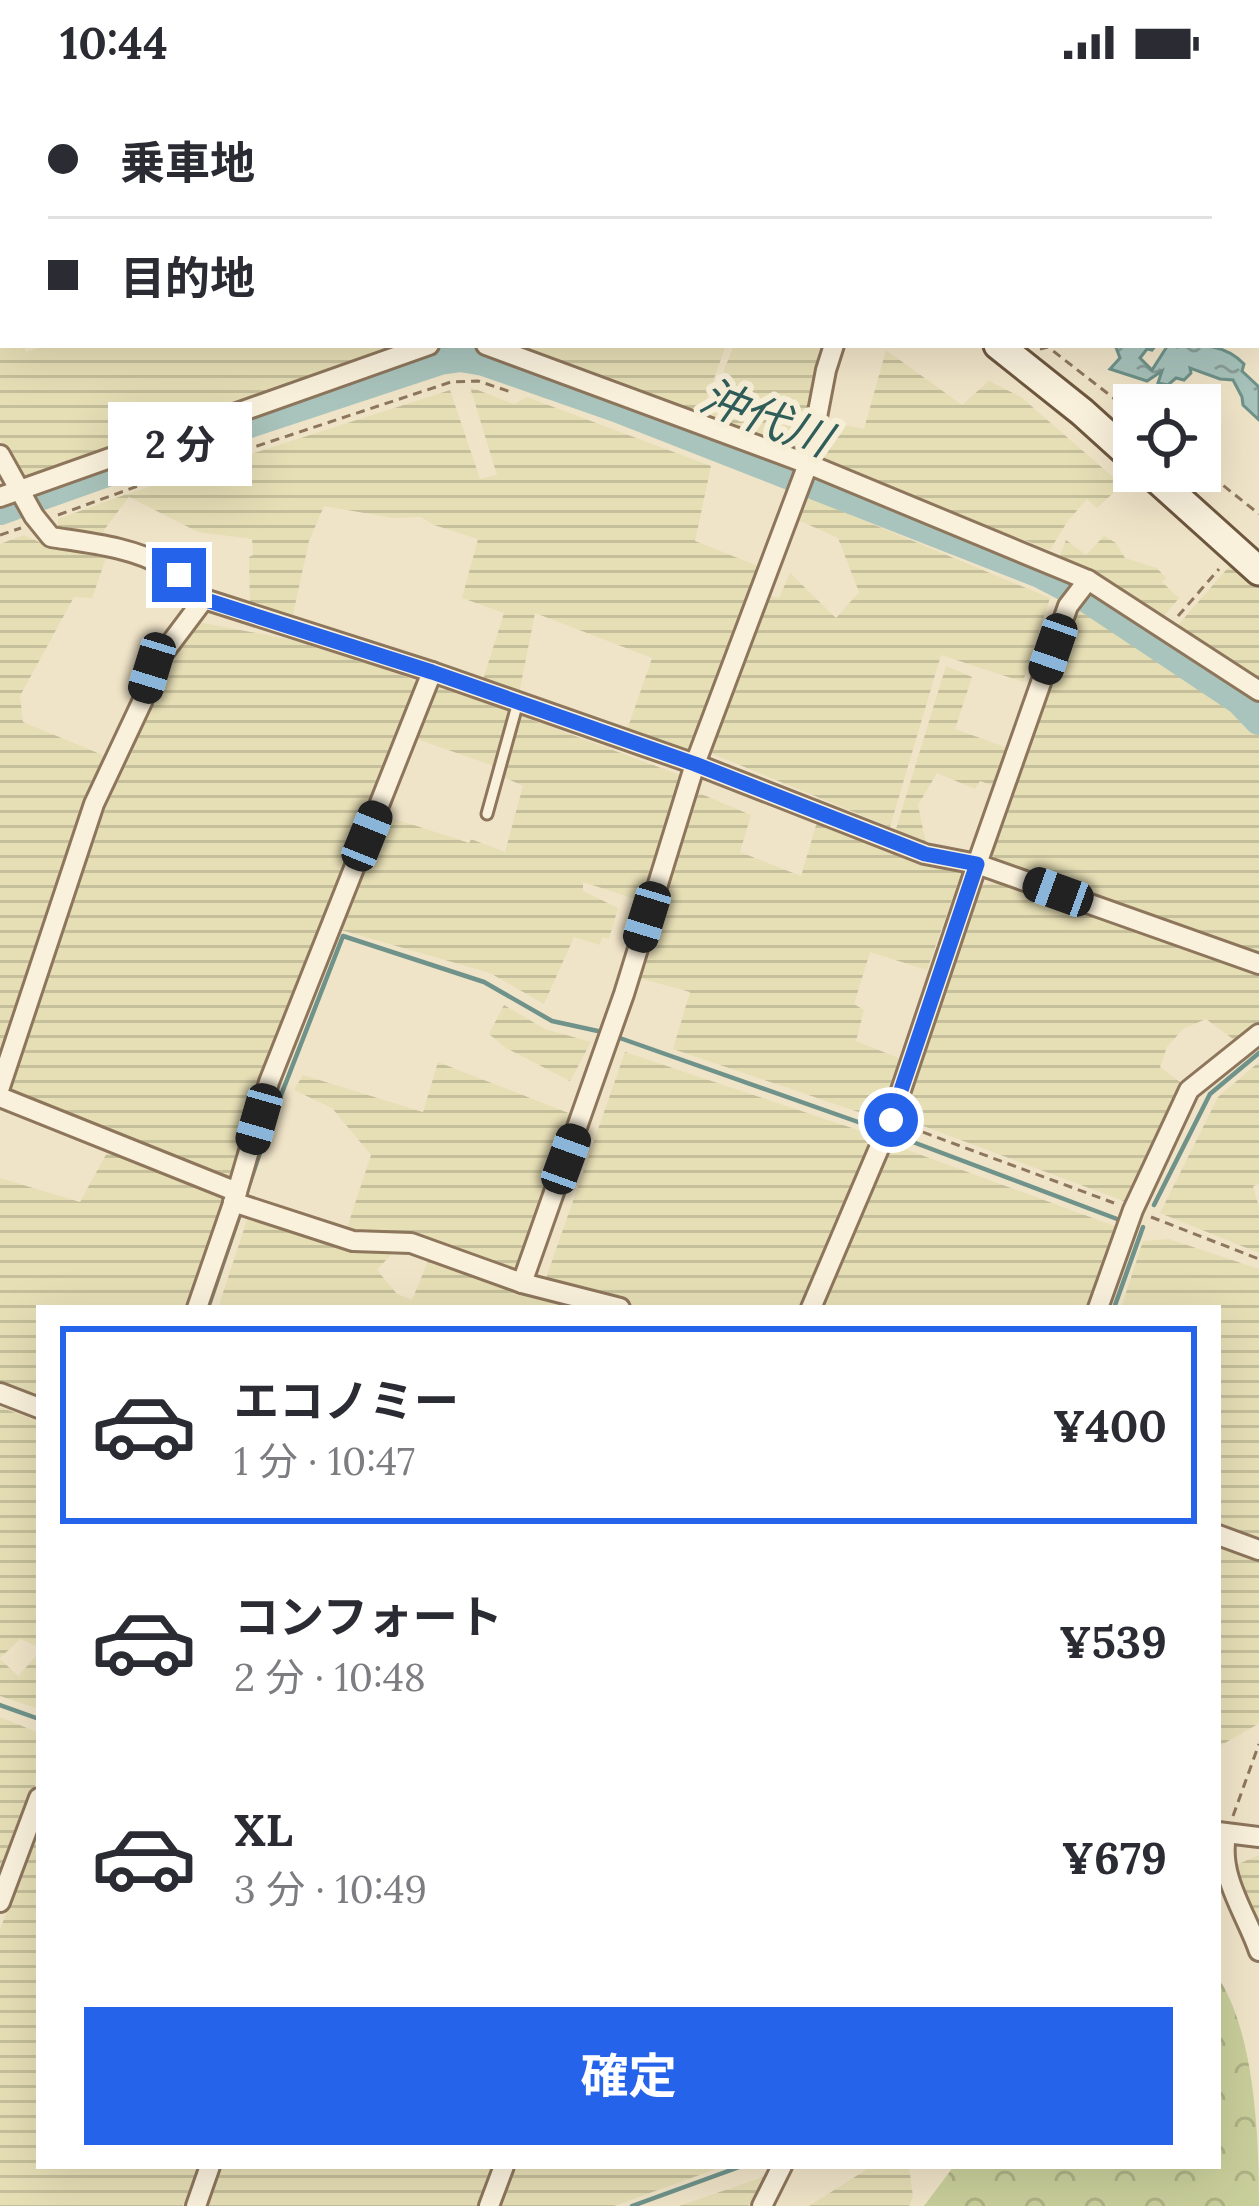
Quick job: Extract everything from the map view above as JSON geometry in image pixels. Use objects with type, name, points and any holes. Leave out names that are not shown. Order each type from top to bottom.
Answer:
[{"type":"main road","points":[[1005,348],[1113,441]]},
{"type":"main road","points":[[1171,492],[1259,571]]},
{"type":"street","points":[[0,497],[420,348]]},
{"type":"street","points":[[494,348],[808,464],[1088,580],[1259,691]]},
{"type":"street","points":[[522,1283],[624,994],[695,764],[808,464],[834,348]]},
{"type":"street","points":[[0,455],[36,519],[51,536],[116,548],[161,564],[203,599],[432,672],[695,764],[925,854],[977,864],[1259,964]]},
{"type":"street","points":[[813,1305],[891,1120],[1068,606],[1088,580]]},
{"type":"street","points":[[0,1087],[94,804],[142,702],[152,668],[203,599]]},
{"type":"street","points":[[198,1305],[269,1082],[432,672]]},
{"type":"street","points":[[1099,1305],[1133,1210],[1189,1090],[1259,1034]]},
{"type":"street","points":[[0,1097],[235,1197],[353,1241],[412,1243],[522,1283],[608,1305]]},
{"type":"street","points":[[0,1394],[36,1407]]},
{"type":"street","points":[[1221,1536],[1259,1550]]},
{"type":"street","points":[[0,1902],[36,1806]]},
{"type":"street","points":[[1259,1837],[1222,1833],[1232,1888],[1259,1951]]},
{"type":"street","points":[[196,2206],[209,2169]]},
{"type":"street","points":[[489,2206],[503,2169]]},
{"type":"street","points":[[763,2206],[781,2169]]},
{"type":"lane","points":[[487,814],[518,702]]},
{"type":"path","points":[[1049,348],[1113,398]]},
{"type":"path","points":[[0,536],[36,519],[451,382],[478,381],[511,392]]},
{"type":"path","points":[[1221,484],[1259,514]]},
{"type":"path","points":[[1166,630],[1235,549]]},
{"type":"path","points":[[891,1120],[1259,1258]]},
{"type":"path","points":[[1222,1833],[1259,1744]]},
{"type":"shaded area","points":[[0,348],[24,348],[26,352],[37,348],[400,348],[31,480],[23,478],[0,439]]},
{"type":"shaded area","points":[[515,348],[725,348],[700,418]]},
{"type":"shaded area","points":[[733,348],[822,348],[801,446],[787,450],[705,418]]},
{"type":"shaded area","points":[[886,350],[962,405],[989,381],[1021,397],[1113,477],[1114,492],[1097,508],[1087,499],[1050,550],[817,460],[824,421],[864,429]]},
{"type":"shaded area","points":[[470,387],[514,404],[527,397],[711,466],[695,541],[763,568],[694,744],[686,751],[626,733],[652,658],[535,613],[519,694],[482,683],[504,613],[462,598],[478,539],[421,517],[393,518],[324,506],[309,541],[292,619],[250,608],[252,539],[198,532],[129,497],[104,530],[103,541],[58,531],[58,519],[127,494],[450,390],[480,479],[497,475]]},
{"type":"shaded area","points":[[805,496],[1050,598],[1023,682],[941,655],[890,827],[708,752],[767,595],[779,598],[790,573],[836,618],[859,592],[838,538],[796,519]]},
{"type":"shaded area","points":[[24,535],[50,547],[106,558],[92,598],[74,597],[20,696],[23,722],[105,756],[0,1057],[0,544]]},
{"type":"shaded area","points":[[1104,536],[1116,543],[1125,558],[1157,568],[1166,578],[1162,582],[1179,598],[1160,621],[1060,556],[1066,540],[1086,555]]},
{"type":"shaded area","points":[[1233,562],[1259,586],[1259,686],[1181,635],[1179,624]]},
{"type":"shaded area","points":[[1078,606],[1237,704],[1259,730],[1259,954],[999,864],[992,854]]},
{"type":"shaded area","points":[[198,622],[293,640],[410,678],[416,684],[376,796],[260,1079],[228,1180],[9,1092],[105,809],[153,706],[155,682]]},
{"type":"shaded area","points":[[946,666],[972,677],[955,729],[1008,748],[996,787],[980,781],[975,789],[937,773],[918,805],[926,844],[895,832]]},
{"type":"shaded area","points":[[440,686],[510,712],[494,766],[414,738],[431,688]]},
{"type":"shaded area","points":[[521,716],[683,776],[644,902],[583,882],[583,891],[618,908],[609,939],[603,937],[599,945],[574,937],[544,1004],[490,973],[341,930],[380,821],[392,825],[395,819],[505,852],[523,786],[504,777]]},
{"type":"shaded area","points":[[694,791],[751,815],[740,852],[801,876],[817,822],[962,872],[927,970],[870,952],[854,1004],[864,1010],[856,1041],[901,1059],[882,1120],[673,1049],[690,992],[639,978]]},
{"type":"shaded area","points":[[997,882],[1259,974],[1259,1025],[1237,1042],[1206,1019],[1183,1029],[1167,1047],[1160,1067],[1184,1085],[1129,1203],[902,1118],[900,1110],[975,887]]},
{"type":"shaded area","points":[[504,1005],[545,1029],[591,1042],[570,1081],[489,1034]]},
{"type":"shaded area","points":[[625,1052],[873,1135],[802,1305],[634,1305],[546,1278]]},
{"type":"shaded area","points":[[438,1062],[571,1114],[519,1270],[500,1268],[414,1236],[346,1231],[371,1155],[332,1108],[294,1090],[303,1075],[423,1112]]},
{"type":"shaded area","points":[[1259,1062],[1259,1184],[1253,1186],[1259,1207],[1259,1253],[1160,1213],[1218,1097]]},
{"type":"shaded area","points":[[891,1144],[1120,1228],[1093,1305],[824,1305]]},
{"type":"shaded area","points":[[109,1149],[223,1200],[188,1305],[36,1305],[36,1401],[0,1388],[0,1178],[80,1202]]},
{"type":"shaded area","points":[[248,1217],[357,1250],[397,1248],[377,1270],[397,1294],[412,1300],[429,1259],[559,1305],[219,1305]]},
{"type":"shaded area","points":[[1169,1239],[1259,1269],[1259,1538],[1221,1524],[1221,1305],[1122,1305],[1143,1241]]},
{"type":"shaded area","points":[[0,1407],[36,1421],[36,1646],[20,1639],[0,1658]]},
{"type":"shaded area","points":[[1221,1547],[1259,1561],[1258,1724],[1221,1745]]},
{"type":"shaded area","points":[[36,1656],[36,1708],[0,1696],[0,1659],[18,1676]]},
{"type":"shaded area","points":[[0,1717],[36,1732],[36,1783],[0,1881]]},
{"type":"shaded area","points":[[36,1831],[36,2169],[198,2169],[183,2206],[0,2206],[0,1930]]},
{"type":"shaded area","points":[[1259,1855],[1259,1937],[1234,1866]]},
{"type":"shaded area","points":[[221,2169],[496,2169],[481,2206],[207,2206]]},
{"type":"shaded area","points":[[511,2169],[716,2169],[614,2206],[498,2206]]},
{"type":"shaded area","points":[[867,2169],[909,2169],[913,2197],[909,2206],[809,2206]]},
{"type":"shaded area","points":[[769,2175],[748,2206],[679,2206]]},
{"type":"green space","points":[[1221,1983],[1247,2057],[1256,2119],[1259,2206],[924,2206],[952,2169],[1221,2169]]},
{"type":"water","points":[[1116,348],[1154,348],[1140,358],[1152,370],[1166,348],[1227,352],[1244,364],[1242,371],[1259,387],[1259,420],[1243,405],[1233,380],[1190,368],[1184,380],[1163,384],[1158,383],[1162,371],[1147,381],[1110,369],[1120,358]]},
{"type":"waterway","name":"沖代川","points":[[0,510],[174,448],[461,357],[616,407],[1040,573],[1086,597],[1240,700],[1259,720]]},
{"type":"waterway","points":[[244,1200],[343,936],[484,982],[552,1021],[607,1033]]},
{"type":"waterway","points":[[617,1037],[878,1129]]},
{"type":"waterway","points":[[1154,1205],[1210,1094],[1259,1053]]},
{"type":"waterway","points":[[889,1133],[1125,1222]]},
{"type":"waterway","points":[[209,1305],[241,1211]]},
{"type":"waterway","points":[[1115,1305],[1143,1227]]},
{"type":"waterway","points":[[0,1705],[36,1718]]},
{"type":"waterway","points":[[632,2206],[734,2169]]},
{"type":"route","points":[[179,575],[203,599],[432,672],[695,764],[925,854],[977,864],[891,1120]]}]
